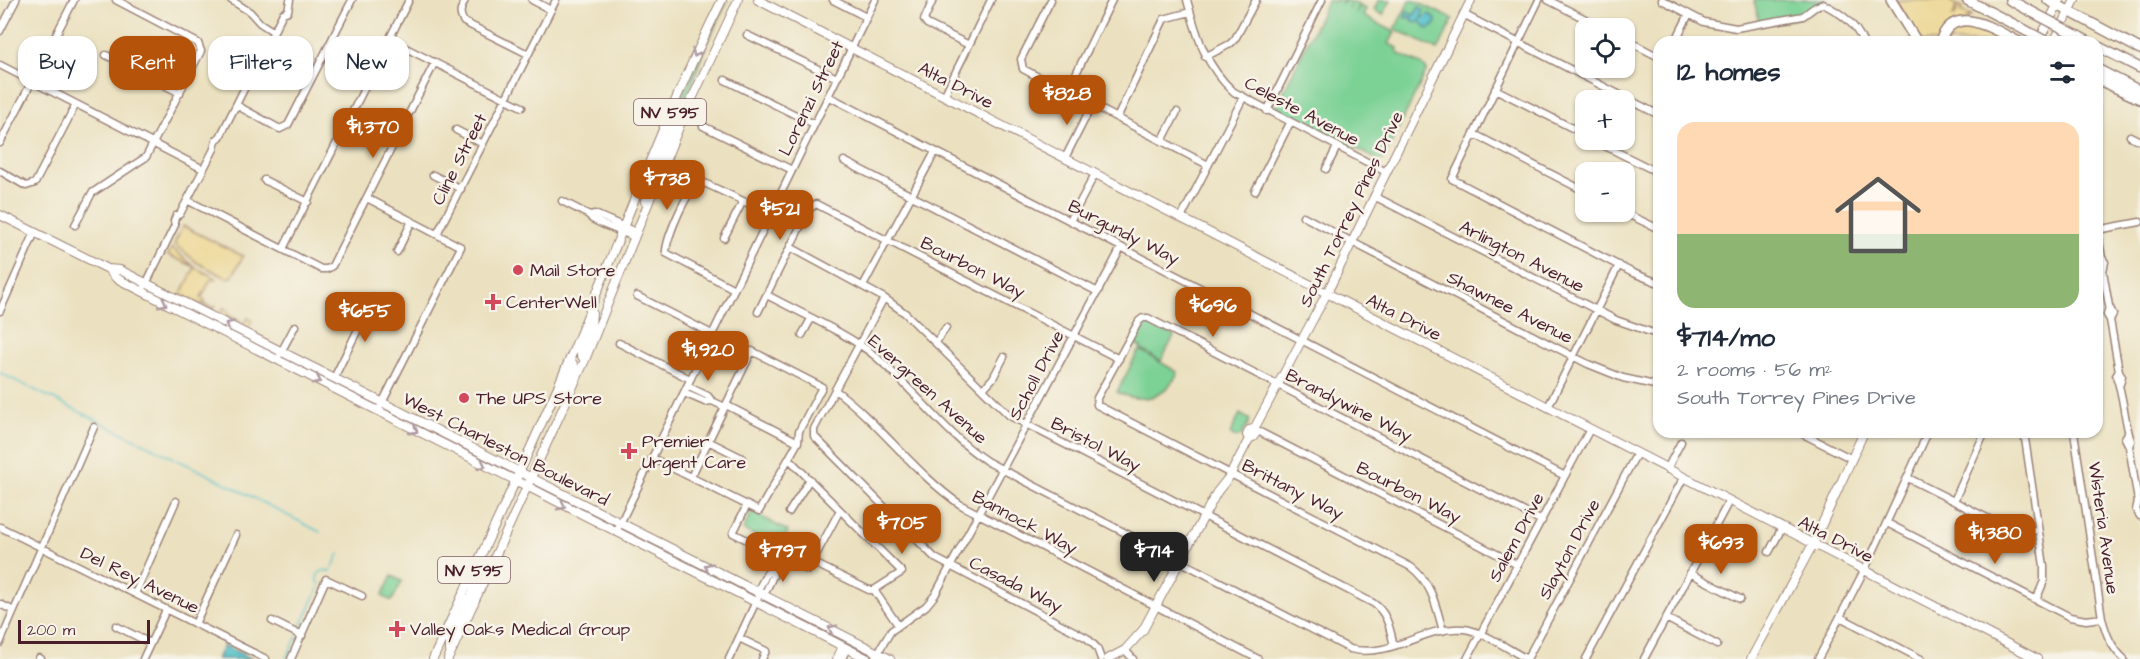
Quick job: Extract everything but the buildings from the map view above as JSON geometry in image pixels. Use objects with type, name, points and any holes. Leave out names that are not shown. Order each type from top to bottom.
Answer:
[{"type":"highway","points":[[1891,0],[1913,36]]},
{"type":"highway","points":[[1967,0],[2036,36]]},
{"type":"highway","points":[[2010,0],[2078,36]]},
{"type":"highway","points":[[2048,0],[2059,2],[2070,12],[2140,49]]},
{"type":"highway","points":[[1943,36],[1950,26],[1968,20],[1979,22],[2006,36]]},
{"type":"highway","points":[[2103,49],[2140,69]]},
{"type":"highway","points":[[2103,72],[2140,91]]},
{"type":"highway","points":[[2103,83],[2140,99]]},
{"type":"main road","name":"NV 595","points":[[433,659],[570,358],[673,104],[722,0]]},
{"type":"main road","name":"NV 595","points":[[449,657],[565,406],[699,81],[738,0]]},
{"type":"main road","name":"Alta Drive","points":[[758,0],[2037,659]]},
{"type":"main road","name":"South Torrey Pines Drive","points":[[1108,659],[1125,650],[1138,637],[1220,489],[1231,474],[1249,439],[1256,433],[1254,429],[1327,293],[1471,0]]},
{"type":"main road","points":[[2057,36],[2075,0]]},
{"type":"main road","points":[[2041,36],[2059,2]]},
{"type":"main road","points":[[642,216],[651,175],[676,114],[673,104]]},
{"type":"main road","name":"West Charleston Boulevard","points":[[0,214],[108,269],[116,278],[142,292],[868,659]]},
{"type":"main road","name":"West Charleston Boulevard","points":[[108,269],[120,270],[760,593],[876,656],[890,659]]},
{"type":"main road","points":[[585,360],[581,351],[591,327],[594,302]]},
{"type":"main road","points":[[565,406],[563,392],[574,366],[570,358]]},
{"type":"main road","points":[[1751,659],[1813,544],[1861,438]]},
{"type":"main road","points":[[474,603],[470,599],[480,574],[482,552]]},
{"type":"main road","points":[[449,657],[450,638],[466,601],[463,595]]},
{"type":"street","points":[[0,31],[16,0]]},
{"type":"street","points":[[55,36],[74,0]]},
{"type":"street","points":[[75,225],[92,193],[146,157],[199,57],[201,47],[198,43],[116,0]]},
{"type":"street","points":[[231,0],[274,32]]},
{"type":"street","points":[[236,105],[280,129],[285,128],[352,0]]},
{"type":"street","points":[[392,36],[408,2],[400,0]]},
{"type":"street","points":[[465,0],[460,10],[460,16],[464,22],[528,54]]},
{"type":"street","points":[[532,0],[551,10]]},
{"type":"street","name":"Cline Street","points":[[437,234],[556,0]]},
{"type":"street","points":[[833,0],[866,17]]},
{"type":"street","name":"Lorenzi Street","points":[[616,532],[874,0]]},
{"type":"street","points":[[933,0],[924,20],[927,24],[969,45]]},
{"type":"street","points":[[944,96],[991,0]]},
{"type":"street","points":[[1051,0],[1021,59],[1020,65],[1023,69],[1208,165]]},
{"type":"street","points":[[1067,92],[1112,0]]},
{"type":"street","name":"Celeste Avenue","points":[[1187,0],[1205,57],[1219,78],[1243,98],[1386,172]]},
{"type":"street","points":[[1205,57],[1235,39],[1256,0]]},
{"type":"street","points":[[1268,111],[1322,0]]},
{"type":"street","points":[[1539,0],[1452,180],[1653,280]]},
{"type":"street","points":[[1548,0],[1583,18]]},
{"type":"street","points":[[1662,0],[1713,25],[1736,28],[1803,16],[1823,4],[1839,12],[1854,26],[1860,36]]},
{"type":"street","points":[[142,292],[175,225],[176,216],[180,214],[214,149],[218,146],[220,137],[249,79],[253,78],[285,4],[290,1]]},
{"type":"street","points":[[1117,118],[1164,19],[1190,12]]},
{"type":"street","points":[[1463,14],[1653,112]]},
{"type":"street","points":[[1678,36],[1689,14]]},
{"type":"street","points":[[747,35],[837,78]]},
{"type":"street","points":[[1635,45],[1653,54]]},
{"type":"street","points":[[409,49],[522,107]]},
{"type":"street","points":[[106,55],[180,93]]},
{"type":"street","points":[[188,200],[321,269],[327,269],[332,266],[435,62]]},
{"type":"street","points":[[0,65],[18,74]]},
{"type":"street","points":[[725,80],[814,124]]},
{"type":"street","points":[[1495,89],[1575,129]]},
{"type":"street","points":[[0,143],[26,90]]},
{"type":"street","points":[[49,90],[203,169]]},
{"type":"street","points":[[283,249],[365,90]]},
{"type":"street","name":"Burgundy Way","points":[[828,96],[1565,476]]},
{"type":"street","points":[[1181,218],[1243,98]]},
{"type":"street","points":[[0,171],[26,186],[35,183],[76,104]]},
{"type":"street","points":[[1065,158],[1092,105]]},
{"type":"street","points":[[1162,141],[1177,112]]},
{"type":"street","points":[[1255,191],[1290,123]]},
{"type":"street","points":[[703,126],[792,170]]},
{"type":"street","points":[[456,130],[483,144]]},
{"type":"street","points":[[1474,134],[1575,186]]},
{"type":"street","points":[[2130,136],[2140,141]]},
{"type":"street","points":[[1326,169],[1337,147]]},
{"type":"street","points":[[1613,150],[1653,170]]},
{"type":"street","points":[[863,286],[935,152]]},
{"type":"street","points":[[844,161],[1098,292]]},
{"type":"street","points":[[1070,221],[1095,174]]},
{"type":"street","points":[[433,175],[460,189]]},
{"type":"street","points":[[264,180],[308,202]]},
{"type":"street","points":[[734,289],[666,253],[667,243],[680,212],[698,181],[707,183],[771,214]]},
{"type":"street","name":"Arlington Avenue","points":[[1374,196],[1596,311],[1627,325],[1653,333]]},
{"type":"street","points":[[367,198],[461,247],[378,411]]},
{"type":"street","points":[[562,201],[589,215],[595,214],[635,235]]},
{"type":"street","points":[[724,238],[743,201]]},
{"type":"street","name":"Bourbon Way","points":[[790,247],[807,212],[813,205],[823,207],[1119,359]]},
{"type":"street","name":"Shawnee Avenue","points":[[1303,216],[1574,357],[1623,378],[1653,385]]},
{"type":"street","points":[[1635,218],[1653,226]]},
{"type":"street","points":[[397,252],[412,221]]},
{"type":"street","points":[[2103,228],[2140,222]]},
{"type":"street","points":[[0,311],[35,232]]},
{"type":"street","points":[[758,312],[790,247]]},
{"type":"street","name":"Bristol Way","points":[[790,247],[884,298],[914,321],[1010,416],[1377,606],[1386,617],[1394,646]]},
{"type":"street","name":"Scholl Drive","points":[[876,656],[887,636],[898,625],[929,603],[1121,248]]},
{"type":"street","points":[[1548,407],[1619,265]]},
{"type":"street","points":[[2103,271],[2109,306],[2106,310],[2110,320],[2119,371],[2116,376],[2120,384],[2128,433],[2126,438],[2139,503],[2136,510],[2140,514]]},
{"type":"street","name":"Evergreen Avenue","points":[[767,295],[860,345],[889,369],[969,448],[1002,470],[1350,649],[1376,652],[1443,631],[1460,629],[1473,631],[1527,659]]},
{"type":"street","points":[[637,296],[712,334]]},
{"type":"street","points":[[334,378],[374,297]]},
{"type":"street","points":[[836,390],[884,298]]},
{"type":"street","name":"Brandywine Way","points":[[1119,359],[1139,321],[1148,318],[1542,521]]},
{"type":"street","points":[[802,335],[811,319]]},
{"type":"street","points":[[278,361],[295,326]]},
{"type":"street","points":[[936,342],[946,328]]},
{"type":"street","points":[[619,343],[690,379]]},
{"type":"street","points":[[652,458],[759,511],[798,442],[799,431],[822,387],[752,351],[691,477]]},
{"type":"street","points":[[982,389],[993,378],[1004,357]]},
{"type":"street","name":"Brittany Way","points":[[1119,359],[1096,403],[1411,567],[1424,578],[1429,586],[1443,631]]},
{"type":"street","points":[[685,390],[708,396],[712,401],[798,442]]},
{"type":"street","name":"Casada Way","points":[[836,390],[814,429],[815,439],[935,558],[1087,638],[1097,648],[1101,659]]},
{"type":"street","name":"Bannock Way","points":[[836,390],[852,403],[936,487],[978,515],[1258,659]]},
{"type":"street","points":[[0,643],[94,427]]},
{"type":"street","name":"Bourbon Way","points":[[1254,429],[1518,565]]},
{"type":"street","name":"Salem Drive","points":[[1467,659],[1590,429]]},
{"type":"street","points":[[1811,438],[1852,459]]},
{"type":"street","points":[[1818,659],[1887,523],[1925,438]]},
{"type":"street","points":[[1954,501],[1983,438]]},
{"type":"street","points":[[2025,438],[2044,581],[2036,600]]},
{"type":"street","name":"Wisteria Avenue","points":[[2075,438],[2102,618],[2111,644],[2124,659]]},
{"type":"street","points":[[708,441],[742,458]]},
{"type":"street","points":[[1667,469],[1681,442]]},
{"type":"street","name":"Slayton Drive","points":[[1527,659],[1637,453]]},
{"type":"street","points":[[789,459],[902,572],[874,590],[869,590],[812,562]]},
{"type":"street","points":[[1586,659],[1684,477]]},
{"type":"street","points":[[1908,478],[2015,532],[2038,530]]},
{"type":"street","points":[[789,512],[810,479]]},
{"type":"street","points":[[135,594],[176,501]]},
{"type":"street","points":[[1644,659],[1729,501]]},
{"type":"street","points":[[747,505],[733,533],[808,570],[840,510]]},
{"type":"street","points":[[1887,523],[2070,617],[2080,620],[2102,618]]},
{"type":"street","name":"Del Rey Avenue","points":[[0,527],[266,659]]},
{"type":"street","points":[[1768,552],[1782,528]]},
{"type":"street","points":[[195,624],[236,535]]},
{"type":"street","points":[[729,659],[760,593],[766,591],[779,556]]},
{"type":"street","points":[[1690,573],[1740,599]]},
{"type":"street","points":[[291,659],[327,579],[362,596]]},
{"type":"street","points":[[874,590],[898,625]]},
{"type":"street","points":[[0,604],[14,611]]},
{"type":"street","points":[[143,659],[166,610]]},
{"type":"street","points":[[1840,617],[1921,659]]},
{"type":"street","points":[[1666,618],[1717,645]]},
{"type":"street","points":[[272,621],[302,636]]},
{"type":"street","points":[[116,626],[150,643]]},
{"type":"street","points":[[739,638],[766,651],[762,659]]},
{"type":"street","points":[[836,659],[845,647]]},
{"type":"street","points":[[842,659],[845,647]]},
{"type":"street","points":[[1125,650],[1133,659]]},
{"type":"green space","points":[[728,0],[703,52],[674,125],[677,105]]},
{"type":"green space","points":[[1328,0],[1334,2],[1343,0],[1342,5],[1345,0],[1351,2],[1348,9],[1352,2],[1358,5],[1356,13],[1360,6],[1366,9],[1363,16],[1395,32],[1389,44],[1398,48],[1397,53],[1423,65],[1427,70],[1383,160],[1378,160],[1276,107]]},
{"type":"green space","points":[[1379,0],[1391,0],[1383,15],[1374,10]]},
{"type":"green space","points":[[1410,0],[1453,19],[1438,50],[1395,29]]},
{"type":"green space","points":[[1754,0],[1825,0],[1820,7],[1804,16],[1760,25]]},
{"type":"green space","points":[[1146,322],[1174,336],[1161,361],[1133,343],[1143,323]]},
{"type":"green space","points":[[1142,351],[1177,372],[1177,375],[1165,389],[1151,397],[1135,398],[1117,392],[1138,352]]},
{"type":"green space","points":[[1240,414],[1250,420],[1241,436],[1236,437],[1230,434]]},
{"type":"green space","points":[[752,512],[788,531],[780,548],[743,530]]},
{"type":"green space","points":[[392,576],[402,581],[392,601],[382,596]]},
{"type":"sand","points":[[1895,0],[1948,0],[1957,5],[1953,16],[1959,6],[1963,8],[1961,12],[1971,16],[1944,36],[1917,36]]},
{"type":"sand","points":[[1968,24],[1996,36],[1948,36]]},
{"type":"sand","points":[[183,226],[243,256],[232,277],[227,278],[198,263],[174,244]]},
{"type":"sand","points":[[172,248],[195,267],[168,255]]},
{"type":"sand","points":[[195,267],[216,278],[211,279],[201,298],[205,300],[203,303],[213,308],[216,305],[213,310],[181,295]]},
{"type":"sand","points":[[224,308],[229,312],[228,315],[244,323],[248,318],[252,320],[248,329],[221,315]]},
{"type":"water","points":[[1419,7],[1424,10],[1421,19],[1429,14],[1435,18],[1436,22],[1433,27],[1428,29],[1419,21],[1417,23],[1412,20],[1412,17],[1405,18],[1407,11],[1414,15]]},
{"type":"water","points":[[224,645],[252,659],[217,659]]},
{"type":"waterway","points":[[0,373],[320,532]]},
{"type":"waterway","points":[[331,571],[339,554]]},
{"type":"waterway","points":[[299,631],[320,585],[317,579],[318,574],[324,570],[330,572]]},
{"type":"waterway","points":[[286,659],[297,636]]},
{"type":"place","name":"Mail Store","points":[[518,270]]},
{"type":"place","name":"CenterWell","points":[[493,302]]},
{"type":"place","name":"The UPS Store","points":[[464,398]]},
{"type":"place","name":"Premier Urgent Care","points":[[629,451]]},
{"type":"place","name":"Valley Oaks Medical Group","points":[[397,629]]}]
